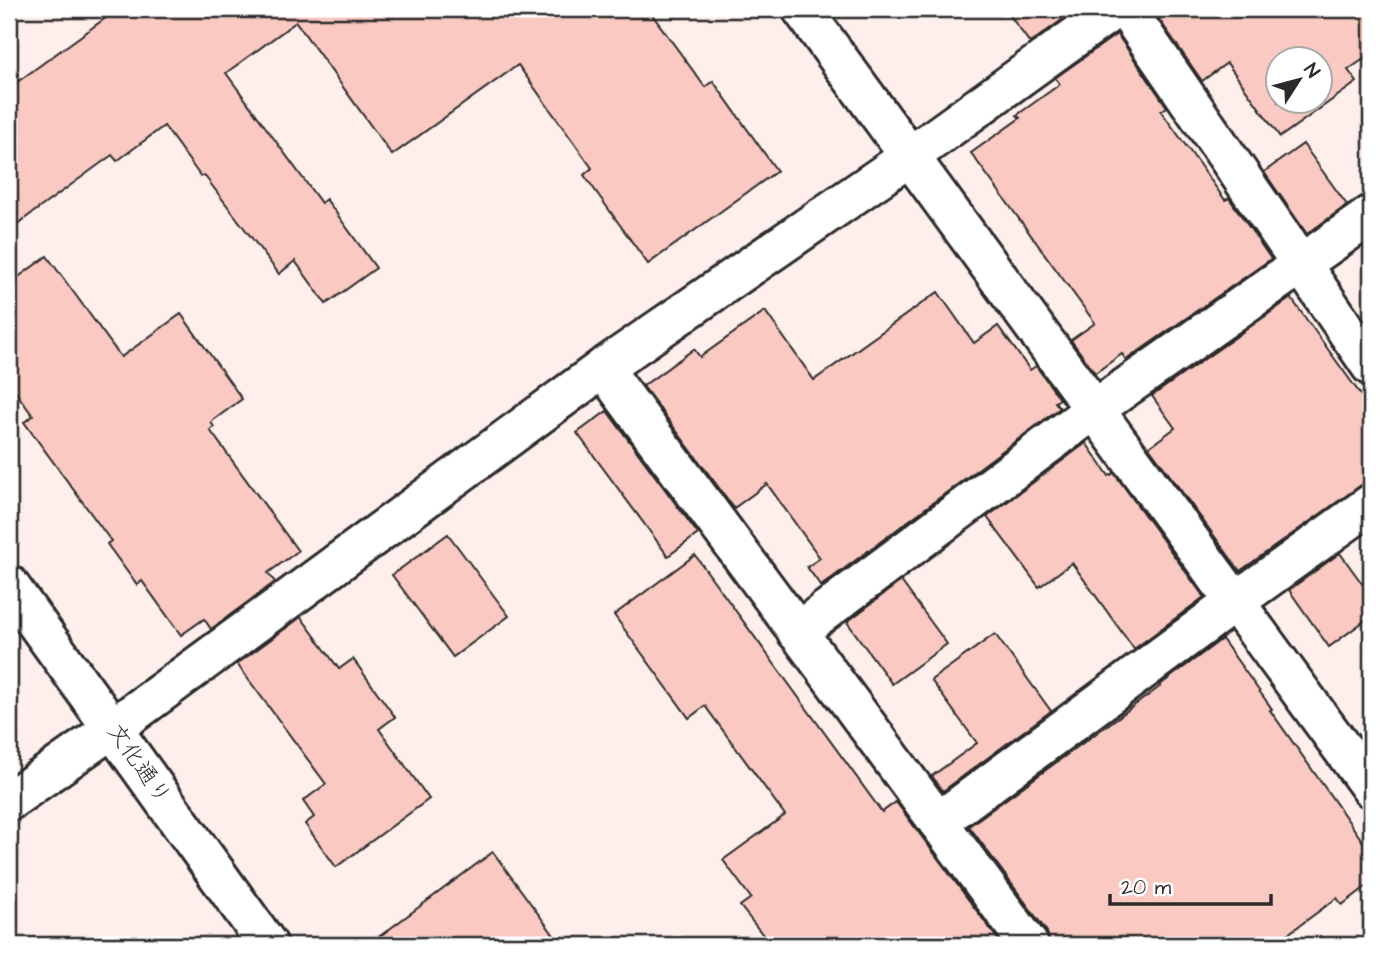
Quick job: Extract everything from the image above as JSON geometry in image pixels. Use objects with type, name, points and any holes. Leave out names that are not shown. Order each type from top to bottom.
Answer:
[{"type":"street","points":[[802,9],[1371,788]]},
{"type":"street","points":[[9,801],[113,728],[603,368],[909,157],[1114,9]]},
{"type":"street","points":[[1126,9],[1371,366]]},
{"type":"street","points":[[797,632],[1095,409],[1371,215]]},
{"type":"street","points":[[603,368],[1029,945]]},
{"type":"street","points":[[938,822],[1371,504]]},
{"type":"street","name":"文化通り","points":[[9,585],[268,945]]},
{"type":"building","points":[[118,9],[648,9],[705,87],[713,81],[777,171],[648,264],[584,175],[592,168],[518,65],[392,155],[296,22],[226,73],[321,203],[326,199],[376,268],[326,304],[295,261],[279,274],[164,126],[117,161],[112,155],[9,230],[9,88]]},
{"type":"building","points":[[1005,9],[1077,9],[1030,43]]},
{"type":"building","points":[[1152,9],[1371,9],[1371,54],[1348,70],[1357,82],[1334,98],[1334,46],[1264,46],[1264,115],[1227,63],[1202,81]]},
{"type":"building","points":[[1117,34],[1167,107],[1161,111],[1225,200],[1229,198],[1271,259],[1126,360],[1122,354],[1095,373],[1071,340],[1095,323],[971,153],[1020,118],[1017,115],[1060,84],[1055,78]]},
{"type":"building","points":[[1265,116],[1309,116],[1280,137]]},
{"type":"building","points":[[1303,144],[1347,205],[1307,234],[1264,172]]},
{"type":"building","points":[[47,256],[121,357],[181,314],[242,399],[211,422],[214,427],[210,430],[298,551],[268,573],[275,582],[211,629],[204,619],[181,635],[142,581],[137,585],[107,544],[111,541],[24,422],[33,416],[9,383],[9,284]]},
{"type":"building","points":[[938,292],[974,343],[998,326],[1030,370],[1036,366],[1060,399],[1055,402],[1060,408],[821,586],[807,567],[820,558],[767,484],[734,508],[643,386],[694,349],[700,357],[765,311],[814,380]]},
{"type":"building","points":[[1291,298],[1371,409],[1371,478],[1240,571],[1149,447],[1175,428],[1152,396]]},
{"type":"building","points":[[607,411],[698,534],[668,556],[577,433]]},
{"type":"building","points":[[1086,443],[1109,476],[1114,473],[1204,597],[1134,649],[1072,563],[1039,587],[987,517]]},
{"type":"building","points":[[448,534],[509,616],[453,657],[392,575]]},
{"type":"building","points":[[1340,553],[1371,596],[1371,616],[1329,647],[1289,590]]},
{"type":"building","points":[[695,555],[882,812],[896,802],[1002,945],[771,945],[740,906],[751,898],[723,860],[785,815],[705,706],[689,718],[614,615]]},
{"type":"building","points":[[901,581],[947,644],[892,684],[847,622]]},
{"type":"building","points":[[301,617],[339,669],[353,659],[395,717],[379,729],[429,799],[336,867],[305,824],[314,817],[303,801],[326,784],[237,664]]},
{"type":"building","points":[[995,634],[1051,711],[943,791],[932,776],[977,743],[931,680]]},
{"type":"building","points":[[1222,639],[1371,853],[1371,883],[1342,905],[1337,898],[1273,945],[1050,945],[1047,932],[969,826]]},
{"type":"building","points":[[493,852],[561,945],[368,945]]}]
